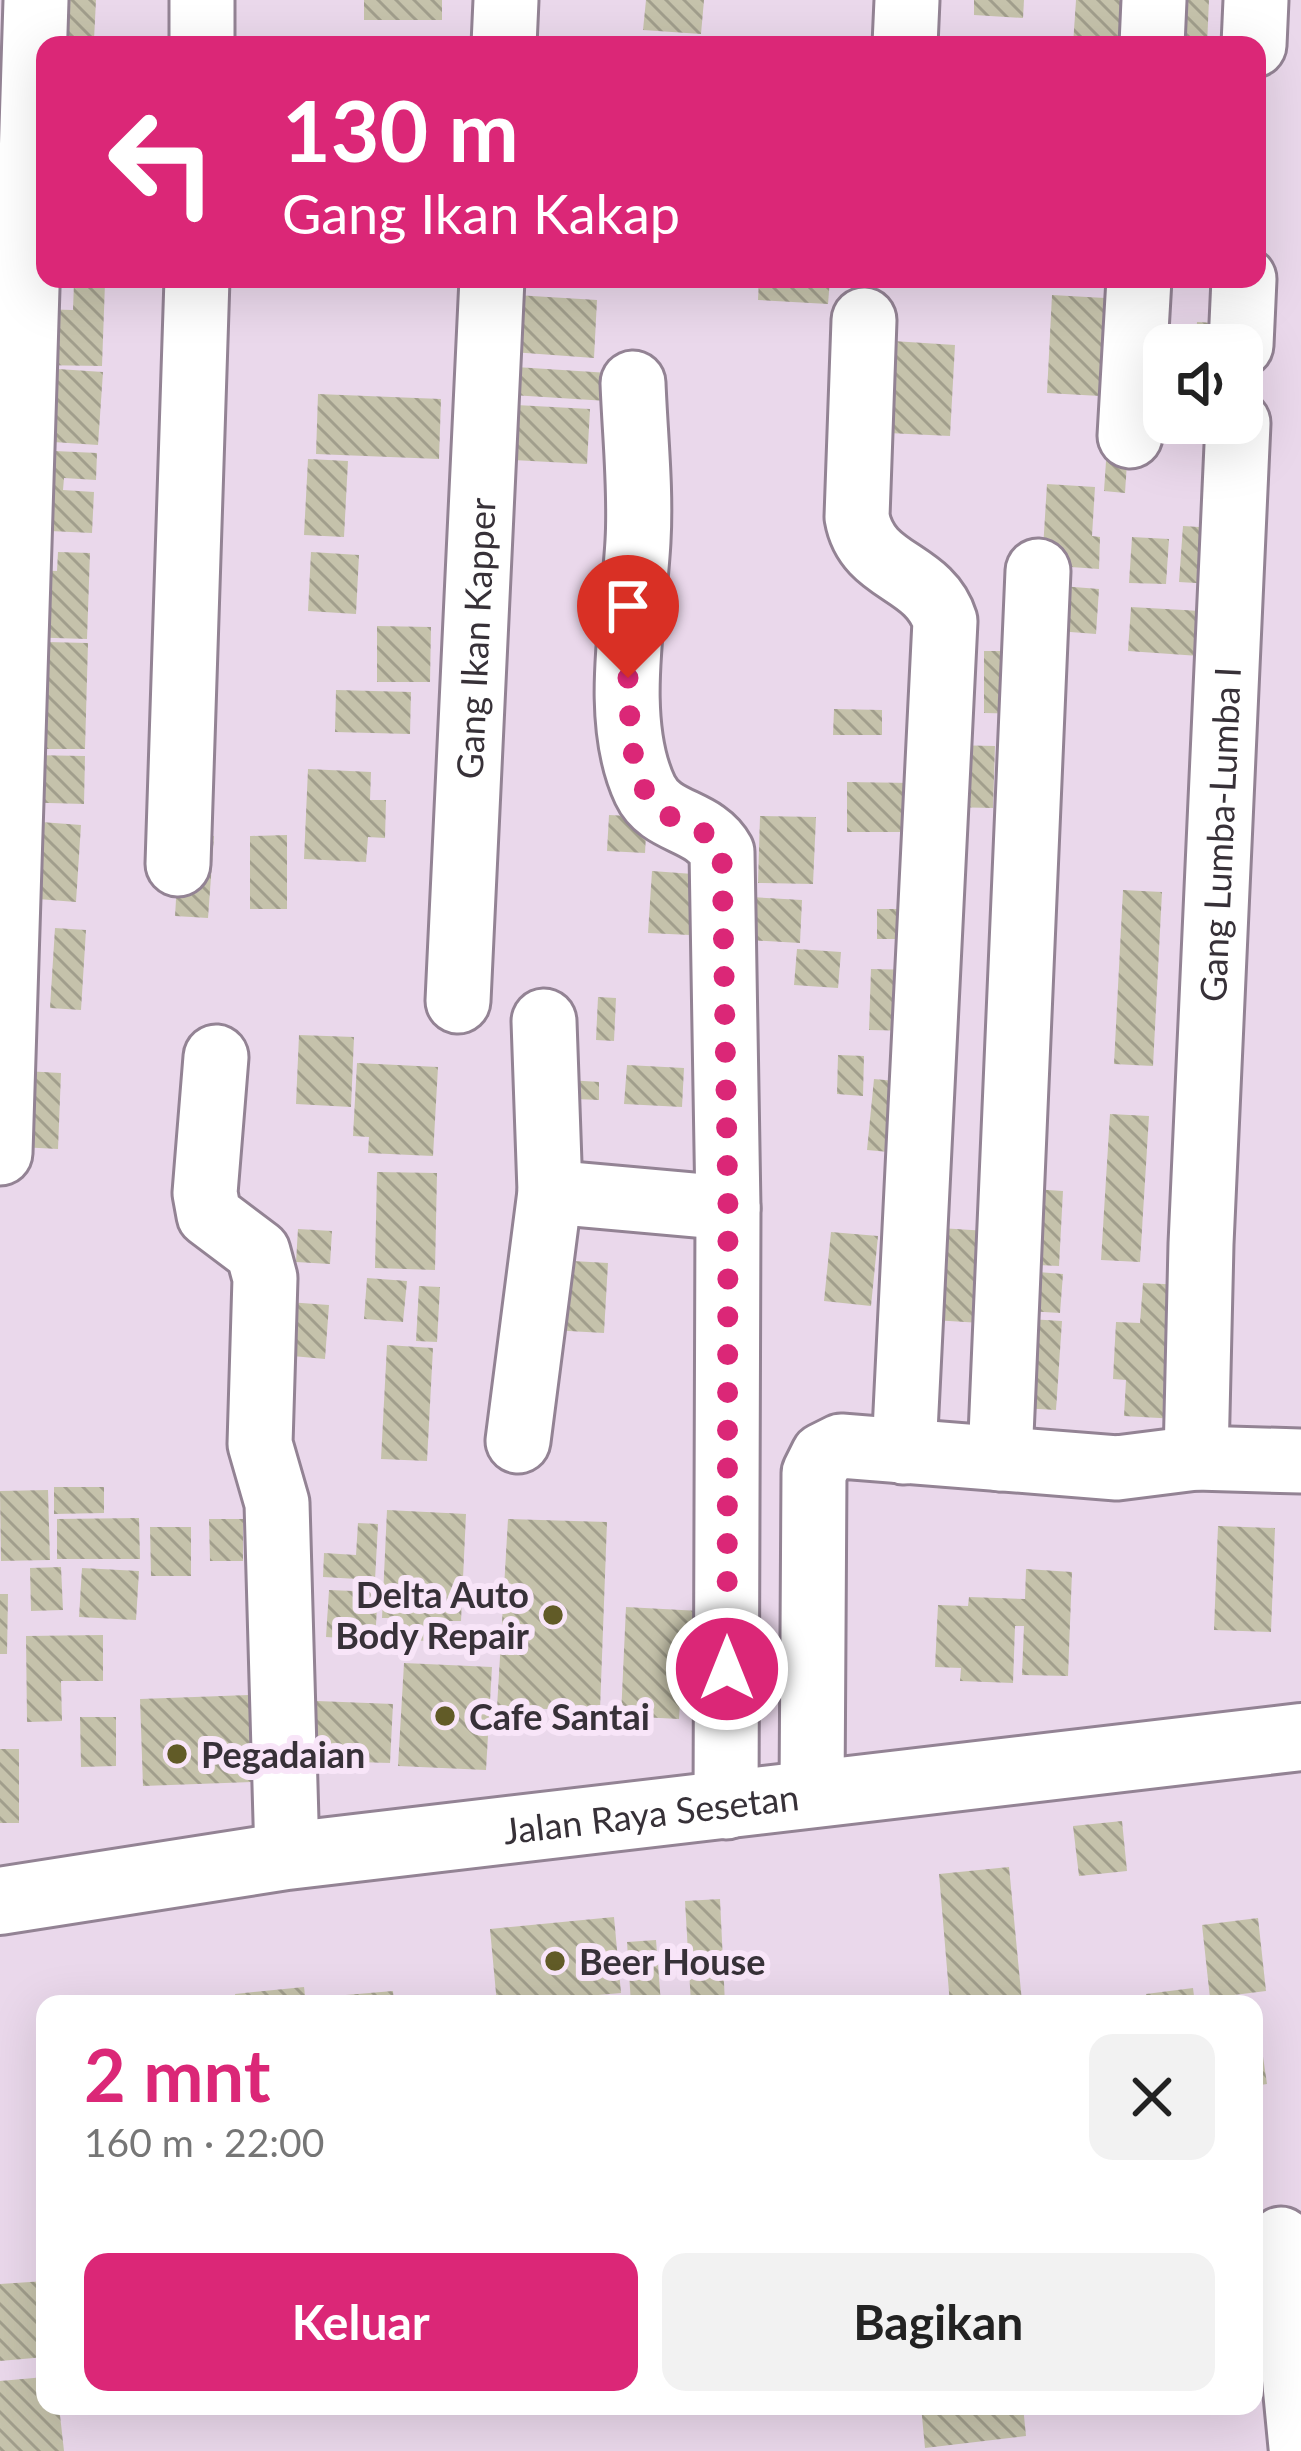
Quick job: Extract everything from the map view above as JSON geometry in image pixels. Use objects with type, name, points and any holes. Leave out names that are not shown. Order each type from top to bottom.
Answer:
[{"type":"main road","name":"Jalan Raya Sesetan","points":[[0,1900],[287,1856],[1301,1737]]},
{"type":"street","points":[[0,1153],[36,0]]},
{"type":"street","points":[[202,0],[202,36]]},
{"type":"street","points":[[504,36],[506,0]]},
{"type":"street","points":[[905,36],[907,0]]},
{"type":"street","points":[[1152,36],[1154,0]]},
{"type":"street","points":[[1254,36],[1256,0]]},
{"type":"street","points":[[178,864],[197,288]]},
{"type":"street","name":"Gang Ikan Kapper","points":[[458,1000],[492,288]]},
{"type":"street","points":[[1130,436],[1138,288]]},
{"type":"street","points":[[1242,324],[1244,288]]},
{"type":"street","points":[[864,320],[857,517],[861,539],[876,556],[930,591],[945,622],[904,1452]]},
{"type":"street","points":[[632,383],[639,538],[628,678],[635,760],[652,804],[702,829],[722,852],[728,1208],[726,1807]]},
{"type":"street","name":"Gang Lumba-Lumba I","points":[[1196,1458],[1201,1244],[1237,444]]},
{"type":"street","points":[[1000,1459],[1038,571]]},
{"type":"street","points":[[518,1442],[550,1192],[544,1021]]},
{"type":"street","points":[[216,1057],[205,1193],[209,1216],[258,1252],[265,1278],[260,1444],[277,1503],[287,1856]]},
{"type":"street","points":[[550,1192],[728,1208]]},
{"type":"street","points":[[812,1795],[814,1473],[823,1455],[841,1446],[1117,1468],[1196,1458],[1301,1462]]},
{"type":"street","points":[[1279,2239],[1301,2447]]},
{"type":"building","points":[[48,0],[96,0],[94,36],[46,36]]},
{"type":"building","points":[[364,0],[442,0],[442,20],[364,20]]},
{"type":"building","points":[[646,0],[704,0],[701,34],[643,30]]},
{"type":"building","points":[[974,0],[1024,0],[1023,18],[974,15]]},
{"type":"building","points":[[1076,0],[1146,0],[1144,36],[1074,36]]},
{"type":"building","points":[[1160,0],[1209,0],[1207,36],[1158,36]]},
{"type":"building","points":[[74,288],[105,288],[102,366],[36,365],[37,309],[73,310]]},
{"type":"building","points":[[759,288],[829,288],[828,304],[758,300]]},
{"type":"building","points":[[516,295],[597,300],[594,358],[512,352]]},
{"type":"building","points":[[1052,295],[1105,298],[1100,396],[1047,393]]},
{"type":"building","points":[[893,341],[955,345],[950,436],[888,433]]},
{"type":"building","points":[[499,366],[609,373],[607,401],[497,394]]},
{"type":"building","points":[[58,369],[103,372],[98,445],[53,442]]},
{"type":"building","points":[[318,394],[441,399],[439,459],[316,454]]},
{"type":"building","points":[[516,405],[590,409],[587,464],[513,460]]},
{"type":"building","points":[[1107,446],[1128,447],[1125,493],[1104,491]]},
{"type":"building","points":[[34,450],[97,453],[96,480],[64,478],[63,490],[94,492],[92,533],[29,530]]},
{"type":"building","points":[[308,459],[348,461],[344,537],[304,535]]},
{"type":"building","points":[[1047,484],[1095,487],[1092,536],[1100,537],[1099,569],[1042,565]]},
{"type":"building","points":[[1183,526],[1215,528],[1212,584],[1179,582]]},
{"type":"building","points":[[1132,537],[1169,539],[1166,584],[1129,583]]},
{"type":"building","points":[[58,552],[90,553],[87,639],[22,637],[24,570],[57,571]]},
{"type":"building","points":[[311,552],[359,555],[356,614],[308,611]]},
{"type":"building","points":[[1048,585],[1099,589],[1096,634],[1045,630]]},
{"type":"building","points":[[1131,607],[1201,611],[1199,656],[1128,651]]},
{"type":"building","points":[[377,626],[431,627],[430,682],[377,682]]},
{"type":"building","points":[[47,642],[88,643],[85,749],[43,749]]},
{"type":"building","points":[[984,651],[1028,651],[1027,714],[984,713]]},
{"type":"building","points":[[336,690],[411,692],[410,734],[335,732]]},
{"type":"building","points":[[834,709],[882,710],[882,735],[833,735]]},
{"type":"building","points":[[948,745],[995,746],[993,808],[946,807]]},
{"type":"building","points":[[29,755],[85,756],[84,804],[14,802]]},
{"type":"building","points":[[308,769],[371,772],[370,800],[386,800],[385,838],[368,837],[366,862],[304,859]]},
{"type":"building","points":[[847,782],[913,783],[912,832],[847,832]]},
{"type":"building","points":[[609,815],[647,817],[645,853],[607,851]]},
{"type":"building","points":[[760,816],[816,817],[813,884],[758,883]]},
{"type":"building","points":[[41,822],[81,825],[76,902],[38,899]]},
{"type":"building","points":[[180,833],[214,836],[208,918],[175,916]]},
{"type":"building","points":[[287,835],[287,909],[250,909],[250,836]]},
{"type":"building","points":[[652,871],[693,874],[690,935],[648,933]]},
{"type":"building","points":[[1123,890],[1162,892],[1153,1066],[1114,1064]]},
{"type":"building","points":[[750,897],[802,900],[800,943],[748,940]]},
{"type":"building","points":[[877,909],[918,909],[918,939],[877,939]]},
{"type":"building","points":[[55,928],[86,930],[81,1010],[50,1008]]},
{"type":"building","points":[[797,949],[841,952],[838,988],[794,985]]},
{"type":"building","points":[[871,969],[918,970],[916,1031],[869,1030]]},
{"type":"building","points":[[598,997],[616,998],[614,1041],[596,1040]]},
{"type":"building","points":[[299,1035],[354,1037],[351,1107],[296,1104]]},
{"type":"building","points":[[838,1055],[864,1056],[863,1096],[837,1094]]},
{"type":"building","points":[[357,1063],[438,1067],[433,1156],[368,1153],[369,1137],[353,1136]]},
{"type":"building","points":[[627,1065],[684,1068],[682,1107],[624,1104]]},
{"type":"building","points":[[24,1071],[61,1073],[58,1149],[20,1147]]},
{"type":"building","points":[[553,1079],[599,1082],[599,1100],[552,1098]]},
{"type":"building","points":[[874,1079],[906,1082],[900,1153],[867,1150]]},
{"type":"building","points":[[1110,1114],[1149,1116],[1140,1262],[1101,1260]]},
{"type":"building","points":[[377,1172],[437,1173],[435,1270],[375,1268]]},
{"type":"building","points":[[1018,1188],[1063,1191],[1059,1266],[1014,1264]]},
{"type":"building","points":[[940,1228],[1003,1232],[997,1324],[933,1320]]},
{"type":"building","points":[[298,1229],[332,1231],[330,1264],[296,1262]]},
{"type":"building","points":[[831,1232],[878,1236],[871,1306],[824,1301]]},
{"type":"building","points":[[555,1260],[608,1263],[604,1333],[551,1330]]},
{"type":"building","points":[[1014,1270],[1063,1274],[1060,1313],[1011,1310]]},
{"type":"building","points":[[367,1278],[407,1281],[403,1322],[364,1319]]},
{"type":"building","points":[[1143,1283],[1185,1285],[1177,1419],[1124,1416],[1126,1380],[1113,1379],[1116,1322],[1140,1323]]},
{"type":"building","points":[[419,1286],[440,1287],[437,1342],[416,1341]]},
{"type":"building","points":[[274,1301],[329,1305],[325,1359],[270,1354]]},
{"type":"building","points":[[1011,1318],[1062,1321],[1056,1410],[1005,1407]]},
{"type":"building","points":[[387,1345],[433,1348],[427,1461],[381,1459]]},
{"type":"building","points":[[54,1487],[104,1487],[104,1513],[54,1514]]},
{"type":"building","points":[[48,1490],[50,1560],[1,1561],[0,1491]]},
{"type":"building","points":[[387,1510],[466,1514],[461,1621],[447,1621],[446,1642],[390,1639],[391,1618],[382,1618]]},
{"type":"building","points":[[139,1518],[140,1559],[57,1559],[57,1519]]},
{"type":"building","points":[[209,1519],[243,1519],[243,1561],[210,1561]]},
{"type":"building","name":"Delta Auto Body Repair","points":[[508,1519],[607,1522],[600,1710],[497,1708]]},
{"type":"building","points":[[358,1523],[378,1524],[375,1580],[323,1577],[324,1553],[356,1555]]},
{"type":"building","points":[[1218,1526],[1275,1528],[1271,1632],[1214,1630]]},
{"type":"building","points":[[150,1527],[191,1527],[191,1576],[151,1576]]},
{"type":"building","points":[[61,1567],[63,1610],[31,1611],[30,1568]]},
{"type":"building","points":[[82,1568],[139,1571],[136,1620],[79,1617]]},
{"type":"building","points":[[1026,1569],[1072,1572],[1068,1676],[1022,1675],[1024,1626],[1015,1626],[1013,1683],[960,1681],[961,1668],[935,1667],[938,1605],[968,1606],[969,1597],[1025,1599]]},
{"type":"building","points":[[329,1590],[378,1592],[375,1640],[326,1637]]},
{"type":"building","points":[[0,1594],[8,1594],[7,1654],[0,1654]]},
{"type":"building","points":[[626,1607],[700,1611],[698,1653],[683,1653],[679,1719],[621,1716]]},
{"type":"building","points":[[103,1635],[103,1681],[61,1681],[62,1721],[27,1722],[26,1636]]},
{"type":"building","name":"Cafe Santai","points":[[404,1663],[492,1667],[486,1770],[398,1766]]},
{"type":"building","points":[[249,1695],[252,1782],[143,1786],[140,1699]]},
{"type":"building","points":[[292,1700],[393,1704],[390,1763],[290,1760]]},
{"type":"building","points":[[80,1717],[116,1717],[116,1766],[81,1767]]},
{"type":"building","points":[[0,1749],[19,1749],[19,1823],[0,1823]]},
{"type":"building","points":[[1122,1821],[1127,1871],[1079,1876],[1073,1826]]},
{"type":"building","points":[[1009,1867],[1021,1995],[949,1995],[939,1874]]},
{"type":"building","points":[[720,1899],[725,1995],[690,1995],[685,1901]]},
{"type":"building","name":"Beer House","points":[[614,1917],[621,1993],[496,1995],[490,1929]]},
{"type":"building","points":[[1258,1918],[1266,1991],[1210,1995],[1202,1925]]},
{"type":"building","points":[[656,1940],[660,1995],[630,1995],[627,1942]]},
{"type":"building","points":[[304,1987],[305,1995],[235,1995]]},
{"type":"building","points":[[1193,1988],[1194,1995],[1146,1995]]},
{"type":"building","points":[[393,1991],[393,1995],[346,1995]]},
{"type":"building","points":[[36,2282],[36,2358],[0,2361],[0,2284]]},
{"type":"building","points":[[36,2378],[36,2415],[60,2415],[64,2451],[0,2451],[0,2381]]},
{"type":"building","points":[[922,2415],[1024,2415],[1026,2436],[925,2448]]},
{"type":"place","name":"Delta Auto Body Repair","points":[[553,1615]]},
{"type":"place","name":"Cafe Santai","points":[[445,1716]]},
{"type":"place","name":"Pegadaian","points":[[177,1754]]},
{"type":"place","name":"Beer House","points":[[555,1961]]},
{"type":"route","points":[[628,678],[635,760],[652,804],[702,829],[722,852],[728,1208],[727,1669]]}]
